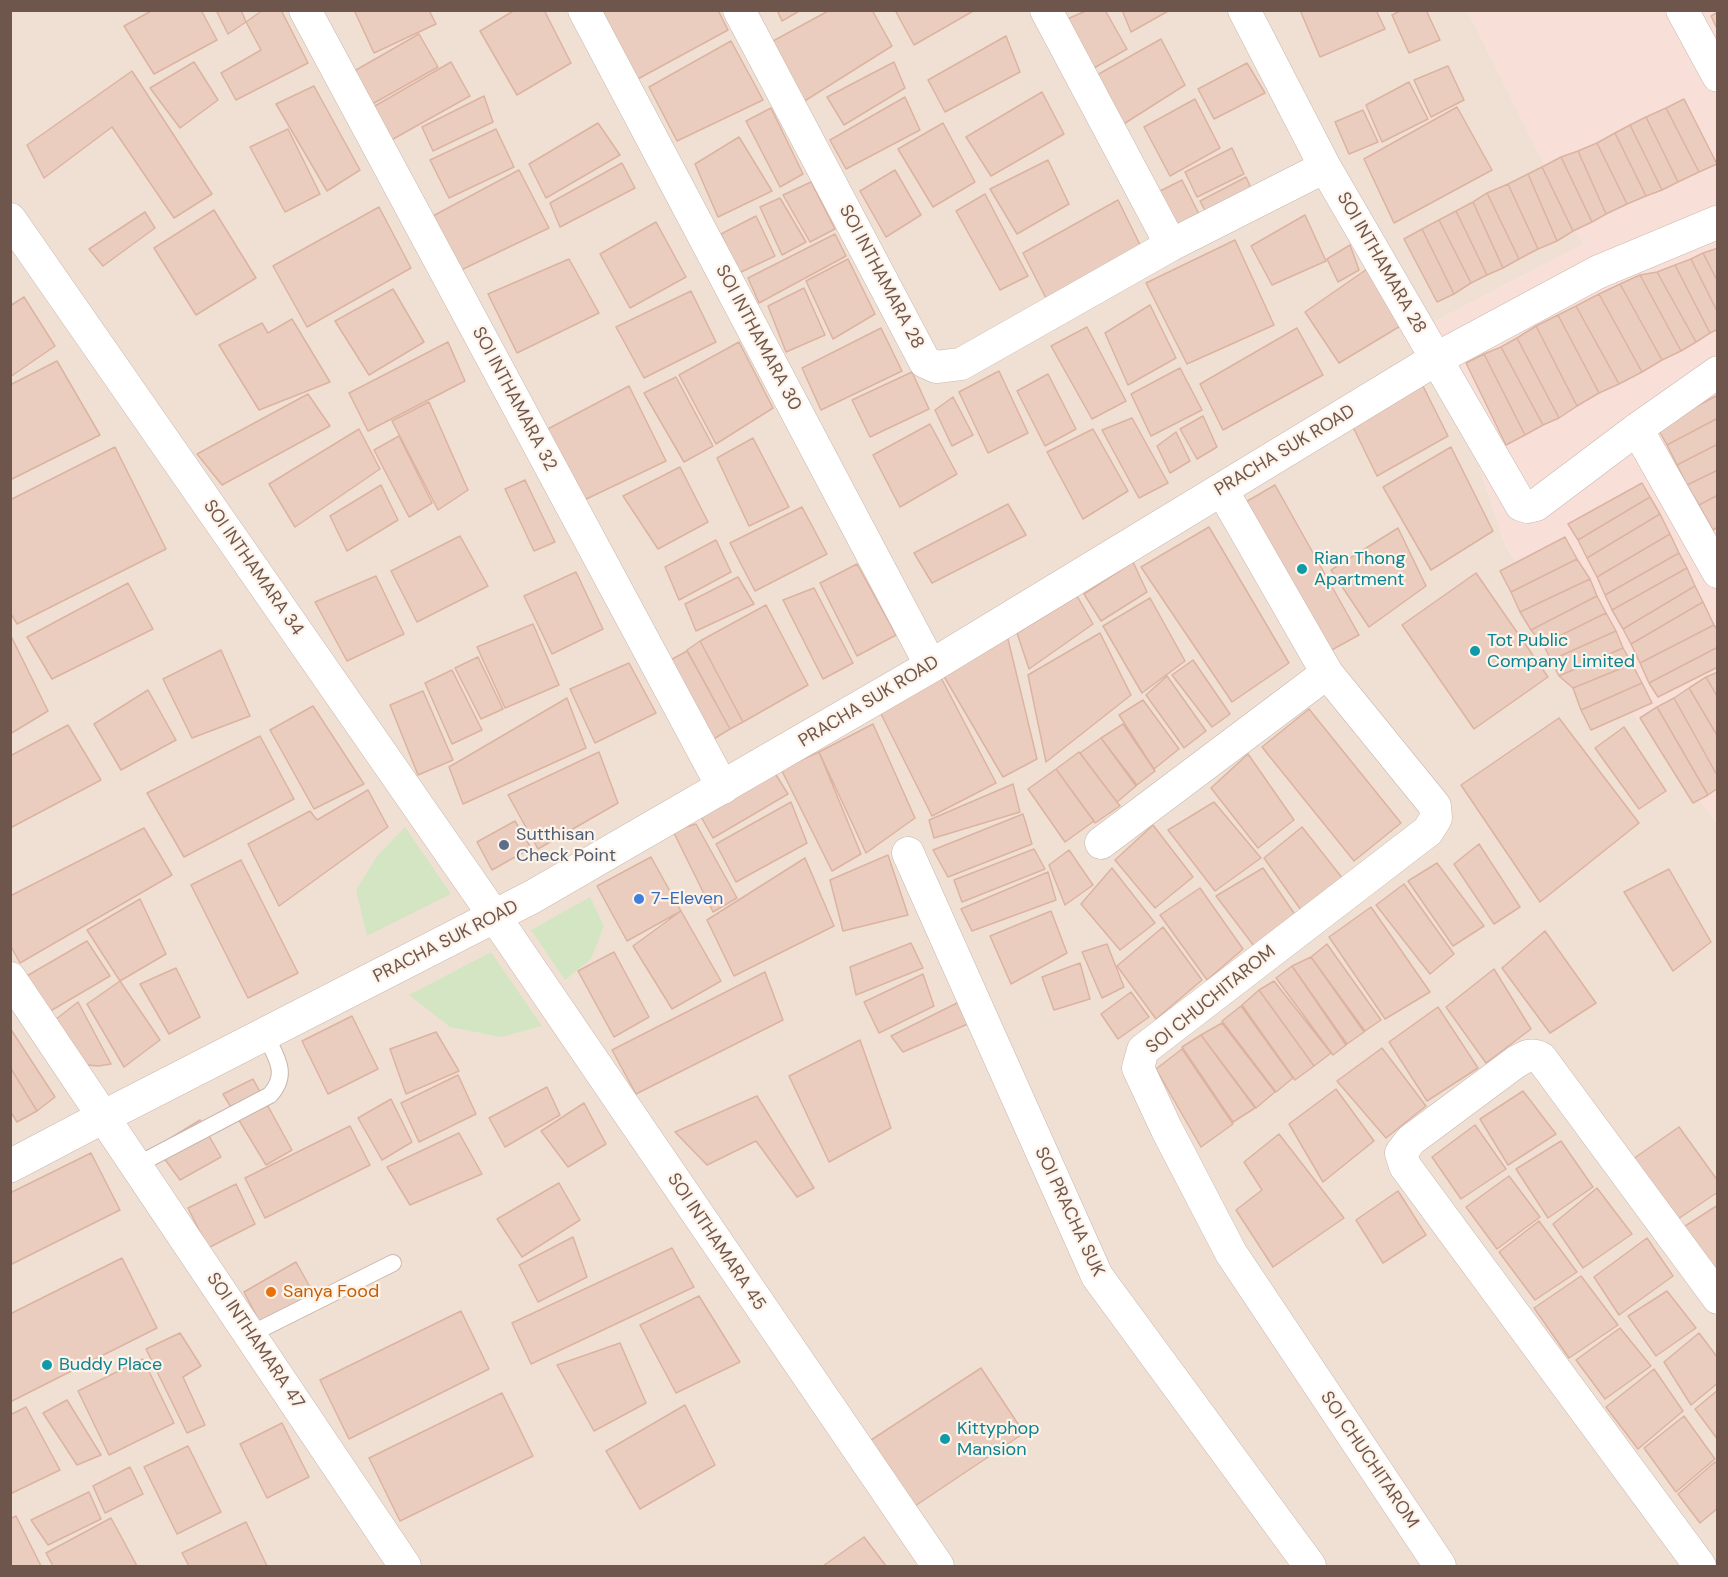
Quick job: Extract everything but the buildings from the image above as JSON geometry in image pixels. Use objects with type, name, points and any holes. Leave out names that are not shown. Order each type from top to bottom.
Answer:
[{"type":"street","name":"SOI INTHAMARA 32","points":[[305,10],[723,788]]},
{"type":"street","name":"SOI INTHAMARA 30","points":[[584,10],[931,666]]},
{"type":"street","name":"SOI INTHAMARA 28","points":[[739,10],[926,362],[936,367],[962,364],[1171,245],[1325,167]]},
{"type":"street","points":[[1046,10],[1171,245]]},
{"type":"street","name":"SOI INTHAMARA 28","points":[[1244,10],[1325,167],[1521,505],[1528,507],[1536,505],[1637,429]]},
{"type":"street","points":[[1682,10],[1718,76]]},
{"type":"street","name":"SOI INTHAMARA 34","points":[[10,219],[495,917]]},
{"type":"street","name":"PRACHA SUK ROAD","points":[[10,1166],[495,917],[723,788],[931,666],[1436,359],[1598,272],[1718,222]]},
{"type":"street","points":[[1718,372],[1637,429],[1718,572]]},
{"type":"street","name":"SOI CHUCHITAROM","points":[[1222,490],[1327,673],[1435,806],[1436,818],[1428,831],[1143,1050],[1138,1068],[1167,1130],[1231,1253],[1440,1566]]},
{"type":"street","points":[[1101,843],[1327,673]]},
{"type":"street","name":"SOI PRACHA SUK","points":[[908,853],[1097,1276],[1310,1566]]},
{"type":"street","name":"SOI INTHAMARA 45","points":[[495,917],[938,1566]]},
{"type":"street","name":"SOI INTHAMARA 47","points":[[10,978],[105,1116],[405,1566]]},
{"type":"street","points":[[1700,1566],[1405,1166],[1401,1153],[1411,1140],[1526,1055],[1534,1054],[1541,1058],[1718,1298]]},
{"type":"lane","points":[[137,1165],[270,1095],[277,1087],[281,1070],[265,1034]]},
{"type":"lane","points":[[251,1334],[393,1263]]},
{"type":"shaded area","points":[[11,11],[1468,11],[1584,244],[1432,323],[1506,547],[1717,823],[1717,1566],[11,1566]]},
{"type":"shaded area","points":[[1468,11],[1717,11],[1717,823],[1506,547],[1432,323],[1583,244]]},
{"type":"green space","points":[[405,827],[451,894],[367,936],[356,890],[377,856]]},
{"type":"green space","points":[[590,897],[604,926],[591,959],[565,980],[531,930]]},
{"type":"green space","points":[[491,952],[542,1026],[501,1037],[450,1027],[409,995]]},
{"type":"place","name":"Rian Thong Apartment","points":[[1302,569]]},
{"type":"place","name":"Tot Public Company Limited","points":[[1475,651]]},
{"type":"place","name":"Sutthisan Check Point","points":[[504,845]]},
{"type":"place","name":"7-Eleven","points":[[639,899]]},
{"type":"place","name":"Sanya Food","points":[[271,1292]]},
{"type":"place","name":"Buddy Place","points":[[47,1365]]},
{"type":"place","name":"Kittyphop Mansion","points":[[945,1439]]}]
